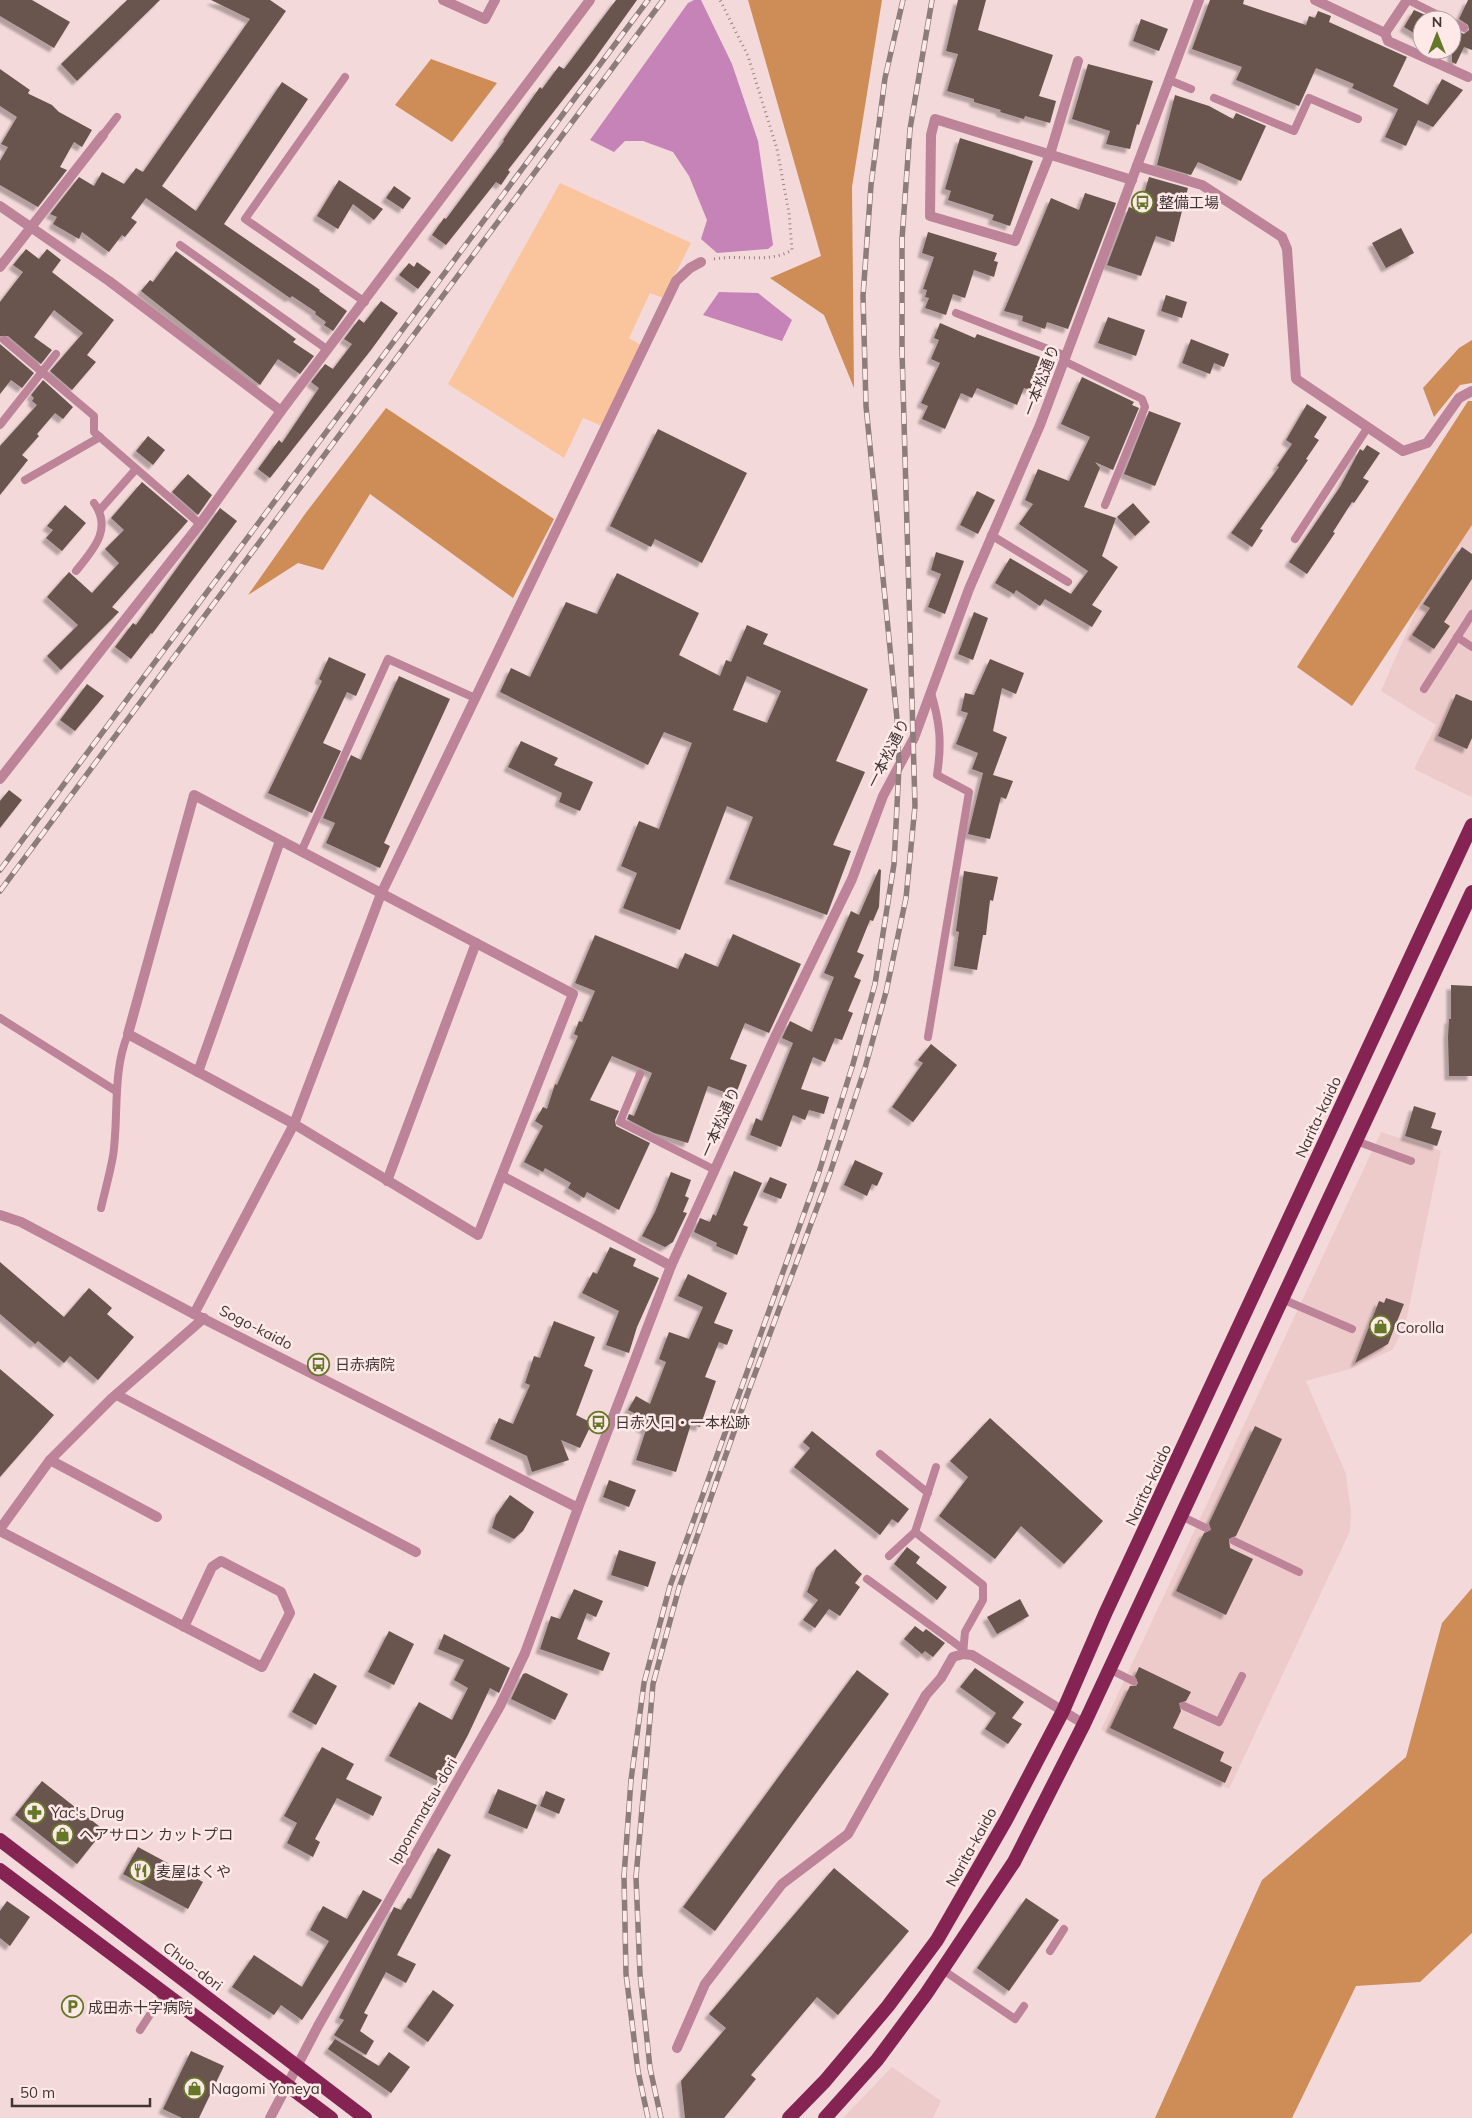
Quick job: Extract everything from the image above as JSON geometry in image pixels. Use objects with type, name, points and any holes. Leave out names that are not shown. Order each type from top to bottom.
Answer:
[{"type":"highway","name":"Narita-kaido","points":[[789,2118],[825,2081],[888,2006],[937,1940],[1006,1820],[1062,1711],[1109,1605],[1472,826]]},
{"type":"highway","points":[[825,2118],[877,2060],[943,1970],[1014,1862],[1084,1724],[1472,892]]},
{"type":"highway","name":"Chuo-dori","points":[[0,1840],[365,2118]]},
{"type":"highway","points":[[0,1870],[330,2118]]},
{"type":"street","points":[[443,0],[485,19],[495,0]]},
{"type":"street","points":[[1,774],[200,524],[281,411],[365,302],[590,0]]},
{"type":"street","name":"一本松通り","points":[[578,1508],[671,1266],[775,1037],[852,880],[882,796],[914,738],[991,535],[1040,426],[1199,0]]},
{"type":"street","points":[[1315,0],[1385,33],[1388,41],[1468,77]]},
{"type":"street","points":[[1385,33],[1408,0]]},
{"type":"street","points":[[1078,61],[1050,154],[1015,241],[930,216],[931,135],[935,119],[1050,154],[1132,180]]},
{"type":"street","points":[[0,266],[103,135]]},
{"type":"street","points":[[1137,166],[1202,185],[1282,237],[1287,249],[1296,379],[1403,451],[1427,443],[1459,398],[1472,391]]},
{"type":"street","points":[[0,206],[108,281],[281,411]]},
{"type":"street","points":[[184,1627],[212,1567],[221,1561],[281,1592],[290,1613],[262,1667],[184,1627],[0,1530],[50,1460],[199,1316],[294,1124],[381,894],[676,281],[690,268],[702,262]]},
{"type":"street","points":[[194,795],[280,841],[573,994],[478,1235],[294,1124],[128,1034],[194,795]]},
{"type":"street","points":[[198,1072],[280,841]]},
{"type":"street","points":[[387,1180],[476,943]]},
{"type":"street","points":[[502,1176],[671,1266]]},
{"type":"street","name":"Sogo-kaido","points":[[0,1216],[21,1222],[199,1316],[578,1508]]},
{"type":"street","points":[[116,1395],[416,1552]]},
{"type":"street","points":[[50,1460],[157,1517]]},
{"type":"street","name":"Ippommatsu-dori","points":[[270,2118],[297,2066],[500,1706],[526,1653],[578,1508]]},
{"type":"street","points":[[677,2048],[706,1984],[782,1884],[848,1834],[926,1695],[941,1678],[953,1656],[963,1651],[972,1655],[1084,1724]]},
{"type":"lane","points":[[1408,0],[1428,10]]},
{"type":"lane","points":[[345,77],[245,219],[365,302]]},
{"type":"lane","points":[[1169,80],[1191,89]]},
{"type":"lane","points":[[1214,98],[1294,131],[1309,98],[1358,119]]},
{"type":"lane","points":[[103,135],[117,117]]},
{"type":"lane","points":[[180,245],[328,350]]},
{"type":"lane","points":[[956,313],[1065,358],[1142,398],[1145,407],[1105,505]]},
{"type":"lane","points":[[4,340],[94,416],[94,432],[200,524]]},
{"type":"lane","points":[[0,425],[56,354]]},
{"type":"lane","points":[[1295,539],[1368,427]]},
{"type":"lane","points":[[25,480],[100,437]]},
{"type":"lane","points":[[99,511],[136,469]]},
{"type":"lane","points":[[76,571],[95,548],[103,522],[94,504]]},
{"type":"lane","points":[[991,535],[1068,582]]},
{"type":"lane","points":[[1424,689],[1472,614]]},
{"type":"lane","points":[[1457,637],[1472,647]]},
{"type":"lane","points":[[301,852],[388,659],[475,698]]},
{"type":"lane","points":[[928,1037],[969,792],[937,774],[941,748],[939,719],[931,693]]},
{"type":"lane","points":[[0,1018],[116,1092]]},
{"type":"lane","points":[[101,1208],[113,1156],[116,1092],[123,1045],[128,1034]]},
{"type":"lane","points":[[640,1074],[620,1122],[715,1170]]},
{"type":"lane","points":[[1356,1141],[1411,1161]]},
{"type":"lane","points":[[1282,1299],[1352,1329]]},
{"type":"lane","points":[[880,1454],[928,1493]]},
{"type":"lane","points":[[888,1556],[915,1532],[936,1467]]},
{"type":"lane","points":[[1181,1516],[1206,1528]]},
{"type":"lane","points":[[915,1532],[983,1585],[982,1600],[965,1632],[963,1651]]},
{"type":"lane","points":[[1234,1541],[1299,1572]]},
{"type":"lane","points":[[867,1579],[963,1651]]},
{"type":"lane","points":[[1109,1669],[1133,1681]]},
{"type":"lane","points":[[1184,1706],[1219,1722],[1242,1676]]},
{"type":"lane","points":[[1050,1951],[1064,1930]]},
{"type":"lane","points":[[943,1970],[1015,2019],[1024,2006]]},
{"type":"lane","points":[[140,2030],[164,1993]]},
{"type":"path","points":[[702,262],[721,258],[762,259],[782,255],[792,250],[789,213],[777,150],[748,56],[720,0]]},
{"type":"shaded area","points":[[694,0],[701,0],[732,64],[758,141],[773,245],[768,249],[717,253],[701,239],[707,220],[689,176],[673,152],[643,141],[625,141],[614,152],[590,140],[688,3]]},
{"type":"shaded area","points":[[748,0],[882,0],[852,187],[854,388],[824,315],[770,278],[821,256]]},
{"type":"shaded area","points":[[431,59],[497,83],[452,142],[395,105]]},
{"type":"shaded area","points":[[560,183],[691,243],[663,298],[650,293],[629,338],[642,346],[602,426],[583,418],[564,458],[448,384]]},
{"type":"shaded area","points":[[719,292],[758,293],[792,320],[782,341],[703,315]]},
{"type":"shaded area","points":[[1472,340],[1472,383],[1460,385],[1434,417],[1423,388],[1459,348]]},
{"type":"shaded area","points":[[1468,401],[1472,401],[1472,525],[1352,706],[1297,667]]},
{"type":"shaded area","points":[[386,408],[554,519],[513,598],[370,494],[323,570],[298,563],[248,595],[305,514]]},
{"type":"shaded area","points":[[1472,525],[1471,797],[1414,769],[1436,725],[1381,691],[1419,604]]},
{"type":"shaded area","points":[[1381,1132],[1441,1151],[1405,1327],[1392,1350],[1353,1368],[1306,1381],[1346,1474],[1351,1512],[1350,1531],[1229,1789],[1101,1730]]},
{"type":"shaded area","points":[[1472,1588],[1472,1933],[1420,1982],[1356,1986],[1292,2118],[1155,2118],[1262,1880],[1406,1757],[1442,1623]]},
{"type":"shaded area","points":[[892,2067],[941,2101],[933,2118],[843,2118]]},
{"type":"building","points":[[0,0],[32,0],[70,22],[54,48],[0,16]]},
{"type":"building","points":[[127,0],[160,0],[77,81],[61,64]]},
{"type":"building","points":[[211,0],[270,0],[286,11],[162,186],[196,211],[282,82],[308,99],[224,224],[320,290],[347,311],[333,331],[324,325],[326,322],[315,314],[316,312],[292,296],[290,298],[146,198],[131,218],[137,222],[125,237],[122,235],[109,252],[82,232],[79,239],[53,224],[57,217],[50,214],[79,177],[94,186],[102,172],[124,184],[136,168],[143,172],[250,19]]},
{"type":"building","points":[[616,0],[637,0],[591,64],[508,170],[510,172],[501,185],[496,182],[446,245],[432,235],[504,141],[540,87],[542,89],[559,66],[564,69]]},
{"type":"building","points":[[958,0],[986,0],[978,30],[1053,55],[1039,96],[1056,101],[1050,123],[1025,116],[1024,119],[1000,112],[1001,110],[974,102],[974,99],[947,91],[958,54],[946,51]]},
{"type":"building","points":[[1210,0],[1244,0],[1243,4],[1306,25],[1309,16],[1315,18],[1318,11],[1331,16],[1329,22],[1407,57],[1393,86],[1428,105],[1442,79],[1463,90],[1433,127],[1418,120],[1406,146],[1385,137],[1398,109],[1352,88],[1354,84],[1316,68],[1299,106],[1236,80],[1242,67],[1192,49]]},
{"type":"building","points":[[1468,0],[1472,0],[1472,50],[1464,47],[1462,51],[1462,33],[1464,34],[1469,30],[1468,25],[1462,21],[1462,13]]},
{"type":"building","points":[[1412,13],[1412,32],[1404,27]]},
{"type":"building","points":[[1141,19],[1168,29],[1159,51],[1133,41]]},
{"type":"building","points":[[1452,60],[1458,60],[1456,64]]},
{"type":"building","points":[[1088,64],[1153,81],[1130,149],[1106,144],[1110,131],[1072,119]]},
{"type":"building","points":[[0,69],[30,90],[29,94],[52,105],[59,112],[92,130],[82,147],[74,142],[60,167],[67,170],[38,207],[0,185],[0,161],[8,147],[1,144],[17,117],[0,106]]},
{"type":"building","points":[[1175,95],[1209,106],[1233,119],[1236,113],[1266,126],[1241,181],[1198,162],[1191,175],[1157,165]]},
{"type":"building","points":[[960,138],[1033,161],[1010,226],[992,220],[994,215],[948,200],[951,191],[945,189]]},
{"type":"building","points":[[1149,177],[1188,188],[1174,242],[1156,236],[1141,276],[1107,265],[1129,207],[1139,211]]},
{"type":"building","points":[[339,180],[383,209],[374,220],[353,204],[338,229],[317,216]]},
{"type":"building","points":[[394,186],[411,198],[403,209],[386,198]]},
{"type":"building","points":[[1085,193],[1116,203],[1068,329],[1047,322],[1045,329],[1022,321],[1023,316],[1004,311],[1051,198],[1079,210]]},
{"type":"building","points":[[1401,228],[1414,253],[1386,268],[1372,243]]},
{"type":"building","points":[[928,232],[997,253],[994,261],[998,262],[994,277],[974,270],[965,298],[953,294],[946,315],[925,308],[929,298],[925,297],[927,290],[923,289],[934,257],[922,253]]},
{"type":"building","points":[[26,249],[39,259],[47,249],[61,260],[52,272],[114,320],[87,355],[96,362],[72,390],[50,371],[83,333],[54,310],[34,337],[52,350],[41,364],[8,336],[0,336],[0,302],[23,272],[13,265]]},
{"type":"building","points":[[176,251],[296,339],[293,342],[314,356],[300,374],[278,359],[260,385],[141,291],[150,280],[153,282]]},
{"type":"building","points":[[417,262],[431,272],[418,289],[399,275],[409,263],[414,267]]},
{"type":"building","points":[[1166,295],[1187,302],[1182,318],[1161,311]]},
{"type":"building","points":[[381,301],[398,313],[270,478],[258,469],[279,440],[282,443],[319,388],[311,382],[325,364],[333,369],[352,344],[344,339],[359,319],[364,323]]},
{"type":"building","points":[[1108,317],[1145,330],[1136,356],[1098,343]]},
{"type":"building","points":[[940,323],[975,338],[977,334],[1043,358],[1030,390],[1024,388],[1017,405],[977,388],[972,398],[961,393],[945,429],[922,419],[928,406],[921,403],[940,363],[931,359],[939,340],[934,338]]},
{"type":"building","points":[[1191,339],[1229,354],[1224,367],[1214,363],[1210,374],[1182,363]]},
{"type":"building","points":[[0,344],[34,373],[22,388],[11,380],[0,394]]},
{"type":"building","points":[[1082,377],[1134,402],[1132,405],[1139,408],[1113,470],[1095,462],[1100,468],[1084,507],[1116,518],[1102,556],[1118,567],[1092,605],[1102,611],[1092,627],[1045,599],[1040,606],[1016,590],[1014,594],[995,583],[1010,558],[1071,594],[1088,571],[1019,524],[1033,504],[1025,500],[1038,469],[1069,481],[1090,437],[1061,424]]},
{"type":"building","points":[[43,380],[73,407],[63,419],[55,413],[37,434],[39,436],[22,455],[28,460],[0,495],[0,446],[37,405],[32,401],[34,398],[31,395]]},
{"type":"building","points":[[1307,404],[1327,417],[1314,437],[1319,440],[1306,459],[1308,460],[1260,529],[1263,530],[1252,547],[1231,533],[1279,467],[1277,466],[1292,444],[1286,440]]},
{"type":"building","points":[[1149,411],[1181,423],[1155,486],[1124,474]]},
{"type":"building","points":[[658,429],[747,473],[702,563],[655,539],[651,547],[610,526]]},
{"type":"building","points":[[148,436],[165,450],[153,465],[136,451]]},
{"type":"building","points":[[1367,445],[1380,453],[1363,478],[1369,481],[1354,503],[1352,502],[1333,532],[1335,533],[1307,574],[1289,562],[1340,487],[1360,449],[1363,451]]},
{"type":"building","points":[[188,474],[212,495],[198,515],[172,492]]},
{"type":"building","points":[[142,482],[188,521],[112,607],[119,612],[61,670],[47,656],[78,625],[47,597],[69,572],[92,593],[119,563],[105,549],[124,530],[111,518]]},
{"type":"building","points":[[977,491],[995,500],[978,534],[960,525]]},
{"type":"building","points":[[1133,503],[1150,522],[1135,536],[1117,517]]},
{"type":"building","points":[[65,505],[86,523],[62,551],[46,538],[53,530],[47,526]]},
{"type":"building","points":[[220,508],[237,521],[131,659],[115,647],[133,623],[136,625]]},
{"type":"building","points":[[1462,547],[1472,554],[1472,579],[1444,622],[1450,626],[1434,649],[1412,635],[1430,608],[1423,604]]},
{"type":"building","points":[[936,552],[964,561],[945,614],[928,607],[941,574],[931,570]]},
{"type":"building","points":[[617,573],[699,613],[679,655],[720,676],[726,660],[731,662],[747,625],[768,634],[763,644],[868,689],[836,761],[865,772],[833,845],[851,851],[827,915],[729,879],[753,817],[727,806],[680,930],[623,908],[637,873],[621,866],[639,821],[659,829],[692,743],[664,732],[648,765],[500,692],[511,668],[530,677],[566,602],[597,614]],"holes":[[[747,676],[781,691],[767,723],[733,710]]]},
{"type":"building","points":[[974,612],[988,618],[973,660],[958,654]]},
{"type":"building","points":[[329,657],[366,674],[356,696],[347,692],[323,743],[341,751],[312,813],[268,793],[322,681],[319,679]]},
{"type":"building","points":[[990,659],[1024,673],[1016,694],[1002,688],[993,731],[1007,737],[993,775],[1013,781],[1006,799],[1001,797],[990,839],[968,834],[983,773],[972,769],[978,753],[956,744],[968,713],[961,711],[965,693],[974,695]]},
{"type":"building","points":[[399,676],[450,699],[384,843],[390,846],[380,868],[326,843],[335,823],[323,818],[351,755],[361,760]]},
{"type":"building","points":[[87,684],[104,696],[75,731],[60,720]]},
{"type":"building","points":[[1456,694],[1472,701],[1472,738],[1467,749],[1438,736]]},
{"type":"building","points":[[521,741],[558,758],[554,765],[593,782],[580,811],[559,802],[562,793],[508,767]]},
{"type":"building","points":[[9,790],[22,800],[0,828],[0,801]]},
{"type":"building","points":[[879,869],[881,870],[879,907],[873,921],[870,920],[857,952],[864,955],[854,977],[861,980],[848,1011],[853,1013],[842,1040],[835,1038],[825,1062],[813,1057],[801,1089],[829,1097],[824,1114],[809,1110],[805,1120],[793,1115],[781,1147],[750,1135],[756,1118],[762,1121],[793,1043],[782,1038],[790,1021],[812,1032],[834,977],[824,973],[851,911],[859,915]]},
{"type":"building","points":[[964,871],[998,877],[993,901],[990,900],[986,935],[983,935],[977,970],[954,966],[959,932],[956,931]]},
{"type":"building","points":[[733,934],[801,964],[769,1033],[745,1023],[730,1059],[747,1065],[735,1096],[708,1086],[688,1143],[654,1133],[627,1119],[629,1114],[634,1116],[652,1073],[612,1056],[590,1100],[619,1111],[615,1120],[616,1126],[650,1143],[619,1210],[587,1192],[584,1198],[568,1188],[571,1183],[545,1168],[543,1172],[524,1162],[543,1126],[535,1121],[543,1107],[547,1109],[555,1084],[557,1085],[578,1036],[574,1034],[579,1021],[582,1022],[595,991],[575,983],[595,935],[678,969],[685,953],[718,967]]},
{"type":"building","points":[[1451,985],[1472,986],[1472,1076],[1449,1076],[1448,1037],[1449,1019],[1451,1019]]},
{"type":"building","points":[[931,1044],[957,1065],[913,1122],[892,1107],[923,1063],[918,1060]]},
{"type":"building","points":[[1414,1106],[1436,1113],[1431,1128],[1442,1131],[1437,1146],[1405,1136]]},
{"type":"building","points":[[855,1160],[883,1173],[877,1186],[872,1184],[867,1196],[844,1185]]},
{"type":"building","points":[[734,1171],[762,1183],[743,1225],[748,1227],[737,1255],[716,1246],[717,1243],[694,1232],[700,1218],[710,1222],[713,1214],[716,1216]]},
{"type":"building","points":[[671,1172],[691,1180],[685,1196],[689,1198],[683,1212],[687,1213],[673,1242],[665,1247],[642,1236],[655,1212]]},
{"type":"building","points":[[770,1177],[787,1184],[781,1199],[763,1192]]},
{"type":"building","points":[[610,1247],[636,1259],[633,1266],[659,1278],[637,1327],[629,1353],[606,1345],[619,1311],[582,1293],[593,1272],[597,1274]]},
{"type":"building","points":[[0,1262],[64,1317],[89,1288],[112,1308],[107,1314],[134,1337],[98,1380],[70,1356],[64,1363],[38,1341],[35,1344],[0,1314]]},
{"type":"building","points":[[688,1274],[727,1293],[714,1323],[733,1330],[727,1345],[719,1342],[705,1377],[716,1381],[700,1427],[691,1424],[676,1472],[636,1460],[646,1430],[639,1426],[644,1418],[628,1410],[636,1396],[650,1404],[666,1362],[659,1359],[669,1332],[689,1339],[703,1307],[678,1296]]},
{"type":"building","points":[[1386,1298],[1404,1304],[1388,1344],[1355,1363],[1379,1301],[1384,1303]]},
{"type":"building","points":[[554,1321],[595,1337],[584,1366],[593,1370],[576,1415],[592,1423],[580,1448],[561,1440],[569,1460],[532,1472],[527,1456],[490,1439],[499,1418],[513,1424],[530,1385],[525,1383],[534,1356],[540,1358]]},
{"type":"building","points":[[0,1369],[54,1415],[0,1477]]},
{"type":"building","points":[[990,1418],[1103,1521],[1064,1564],[1021,1526],[995,1559],[939,1516],[968,1477],[950,1461]]},
{"type":"building","points":[[1255,1426],[1282,1439],[1236,1536],[1229,1539],[1230,1548],[1253,1559],[1226,1615],[1176,1591],[1204,1533],[1211,1530],[1209,1523]]},
{"type":"building","points":[[812,1431],[909,1509],[898,1523],[892,1519],[880,1535],[794,1467],[810,1448],[803,1442]]},
{"type":"building","points":[[609,1480],[636,1490],[629,1507],[603,1497]]},
{"type":"building","points":[[510,1495],[534,1512],[523,1531],[514,1539],[492,1528],[496,1515]]},
{"type":"building","points":[[907,1547],[920,1557],[916,1563],[947,1587],[937,1600],[894,1564]]},
{"type":"building","points":[[835,1549],[862,1574],[855,1583],[860,1587],[840,1616],[829,1609],[815,1628],[803,1620],[818,1600],[807,1592],[816,1568]]},
{"type":"building","points":[[619,1550],[656,1562],[648,1587],[611,1575]]},
{"type":"building","points":[[574,1589],[603,1601],[596,1617],[587,1613],[577,1639],[610,1653],[603,1671],[540,1649],[551,1616],[560,1619]]},
{"type":"building","points":[[1020,1599],[1029,1616],[997,1634],[987,1617]]},
{"type":"building","points":[[915,1626],[923,1632],[926,1629],[945,1643],[933,1657],[925,1651],[922,1654],[904,1639]]},
{"type":"building","points":[[389,1631],[414,1644],[394,1685],[368,1672]]},
{"type":"building","points":[[444,1634],[510,1668],[499,1693],[490,1688],[468,1735],[442,1783],[389,1756],[419,1702],[452,1720],[468,1688],[454,1680],[464,1660],[438,1649]]},
{"type":"building","points":[[1139,1667],[1191,1692],[1186,1701],[1179,1703],[1181,1711],[1173,1728],[1224,1752],[1220,1761],[1232,1767],[1225,1783],[1110,1728],[1130,1686],[1136,1686],[1138,1683],[1135,1676]]},
{"type":"building","points":[[975,1668],[1024,1702],[1012,1718],[1022,1724],[1008,1744],[985,1729],[996,1713],[960,1687]]},
{"type":"building","points":[[857,1670],[889,1694],[715,1931],[683,1907]]},
{"type":"building","points":[[314,1673],[337,1686],[316,1725],[292,1712]]},
{"type":"building","points":[[526,1673],[568,1694],[555,1720],[511,1699],[523,1674]]},
{"type":"building","points":[[322,1747],[354,1764],[346,1779],[382,1797],[373,1816],[337,1798],[315,1839],[320,1842],[313,1857],[287,1843],[297,1823],[284,1816]]},
{"type":"building","points":[[42,1781],[104,1830],[77,1864],[15,1815]]},
{"type":"building","points":[[498,1789],[537,1805],[527,1829],[488,1813]]},
{"type":"building","points":[[546,1791],[565,1799],[559,1814],[540,1806]]},
{"type":"building","points":[[138,1847],[203,1882],[188,1909],[123,1874]]},
{"type":"building","points":[[438,1848],[451,1855],[397,1955],[416,1964],[406,1983],[386,1972],[364,2013],[368,2015],[360,2031],[374,2041],[366,2055],[334,2035],[344,2020],[339,2018],[394,1907],[401,1910],[408,1898],[411,1899]]},
{"type":"building","points":[[834,1868],[909,1931],[838,2015],[817,1997],[751,2075],[756,2079],[724,2118],[685,2118],[681,2081],[726,2028],[709,2014]]},
{"type":"building","points":[[363,1890],[382,1900],[302,2020],[281,2005],[274,2015],[232,1987],[254,1955],[302,1987],[329,1941],[310,1930],[323,1906],[347,1919]]},
{"type":"building","points":[[1026,1898],[1059,1920],[1009,1991],[977,1968]]},
{"type":"building","points":[[7,1901],[30,1917],[10,1946],[0,1938],[0,1911]]},
{"type":"building","points":[[433,1990],[454,2005],[428,2042],[407,2027]]},
{"type":"building","points":[[335,2039],[379,2066],[389,2052],[410,2067],[391,2093],[328,2049]]},
{"type":"building","points":[[191,2051],[224,2066],[199,2118],[182,2118],[163,2109]]},
{"type":"railway","points":[[0,870],[648,0]]},
{"type":"railway","points":[[0,891],[663,0]]},
{"type":"railway","points":[[648,2118],[638,2071],[626,1974],[624,1876],[631,1780],[644,1683],[670,1586],[819,1172],[853,1064],[875,984],[894,864],[899,767],[897,719],[866,406],[863,296],[871,185],[885,78],[903,0]]},
{"type":"railway","points":[[661,2118],[650,2068],[640,1974],[636,1877],[653,1684],[679,1588],[747,1395],[830,1173],[865,1068],[886,992],[906,898],[915,806],[902,351],[902,239],[910,129],[932,0]]},
{"type":"place","name":"整備工場","points":[[1143,202]]},
{"type":"place","name":"Corolla","points":[[1380,1327]]},
{"type":"place","name":"日赤病院","points":[[319,1364]]},
{"type":"place","name":"日赤入口・一本松跡","points":[[599,1422]]},
{"type":"place","name":"Yac's Drug","points":[[35,1812]]},
{"type":"place","name":"ヘアサロン カットプロ","points":[[63,1834]]},
{"type":"place","name":"麦屋はくや","points":[[140,1871]]},
{"type":"place","name":"成田赤十字病院","points":[[72,2007]]},
{"type":"place","name":"Nagomi Yoneya","points":[[195,2088]]}]
